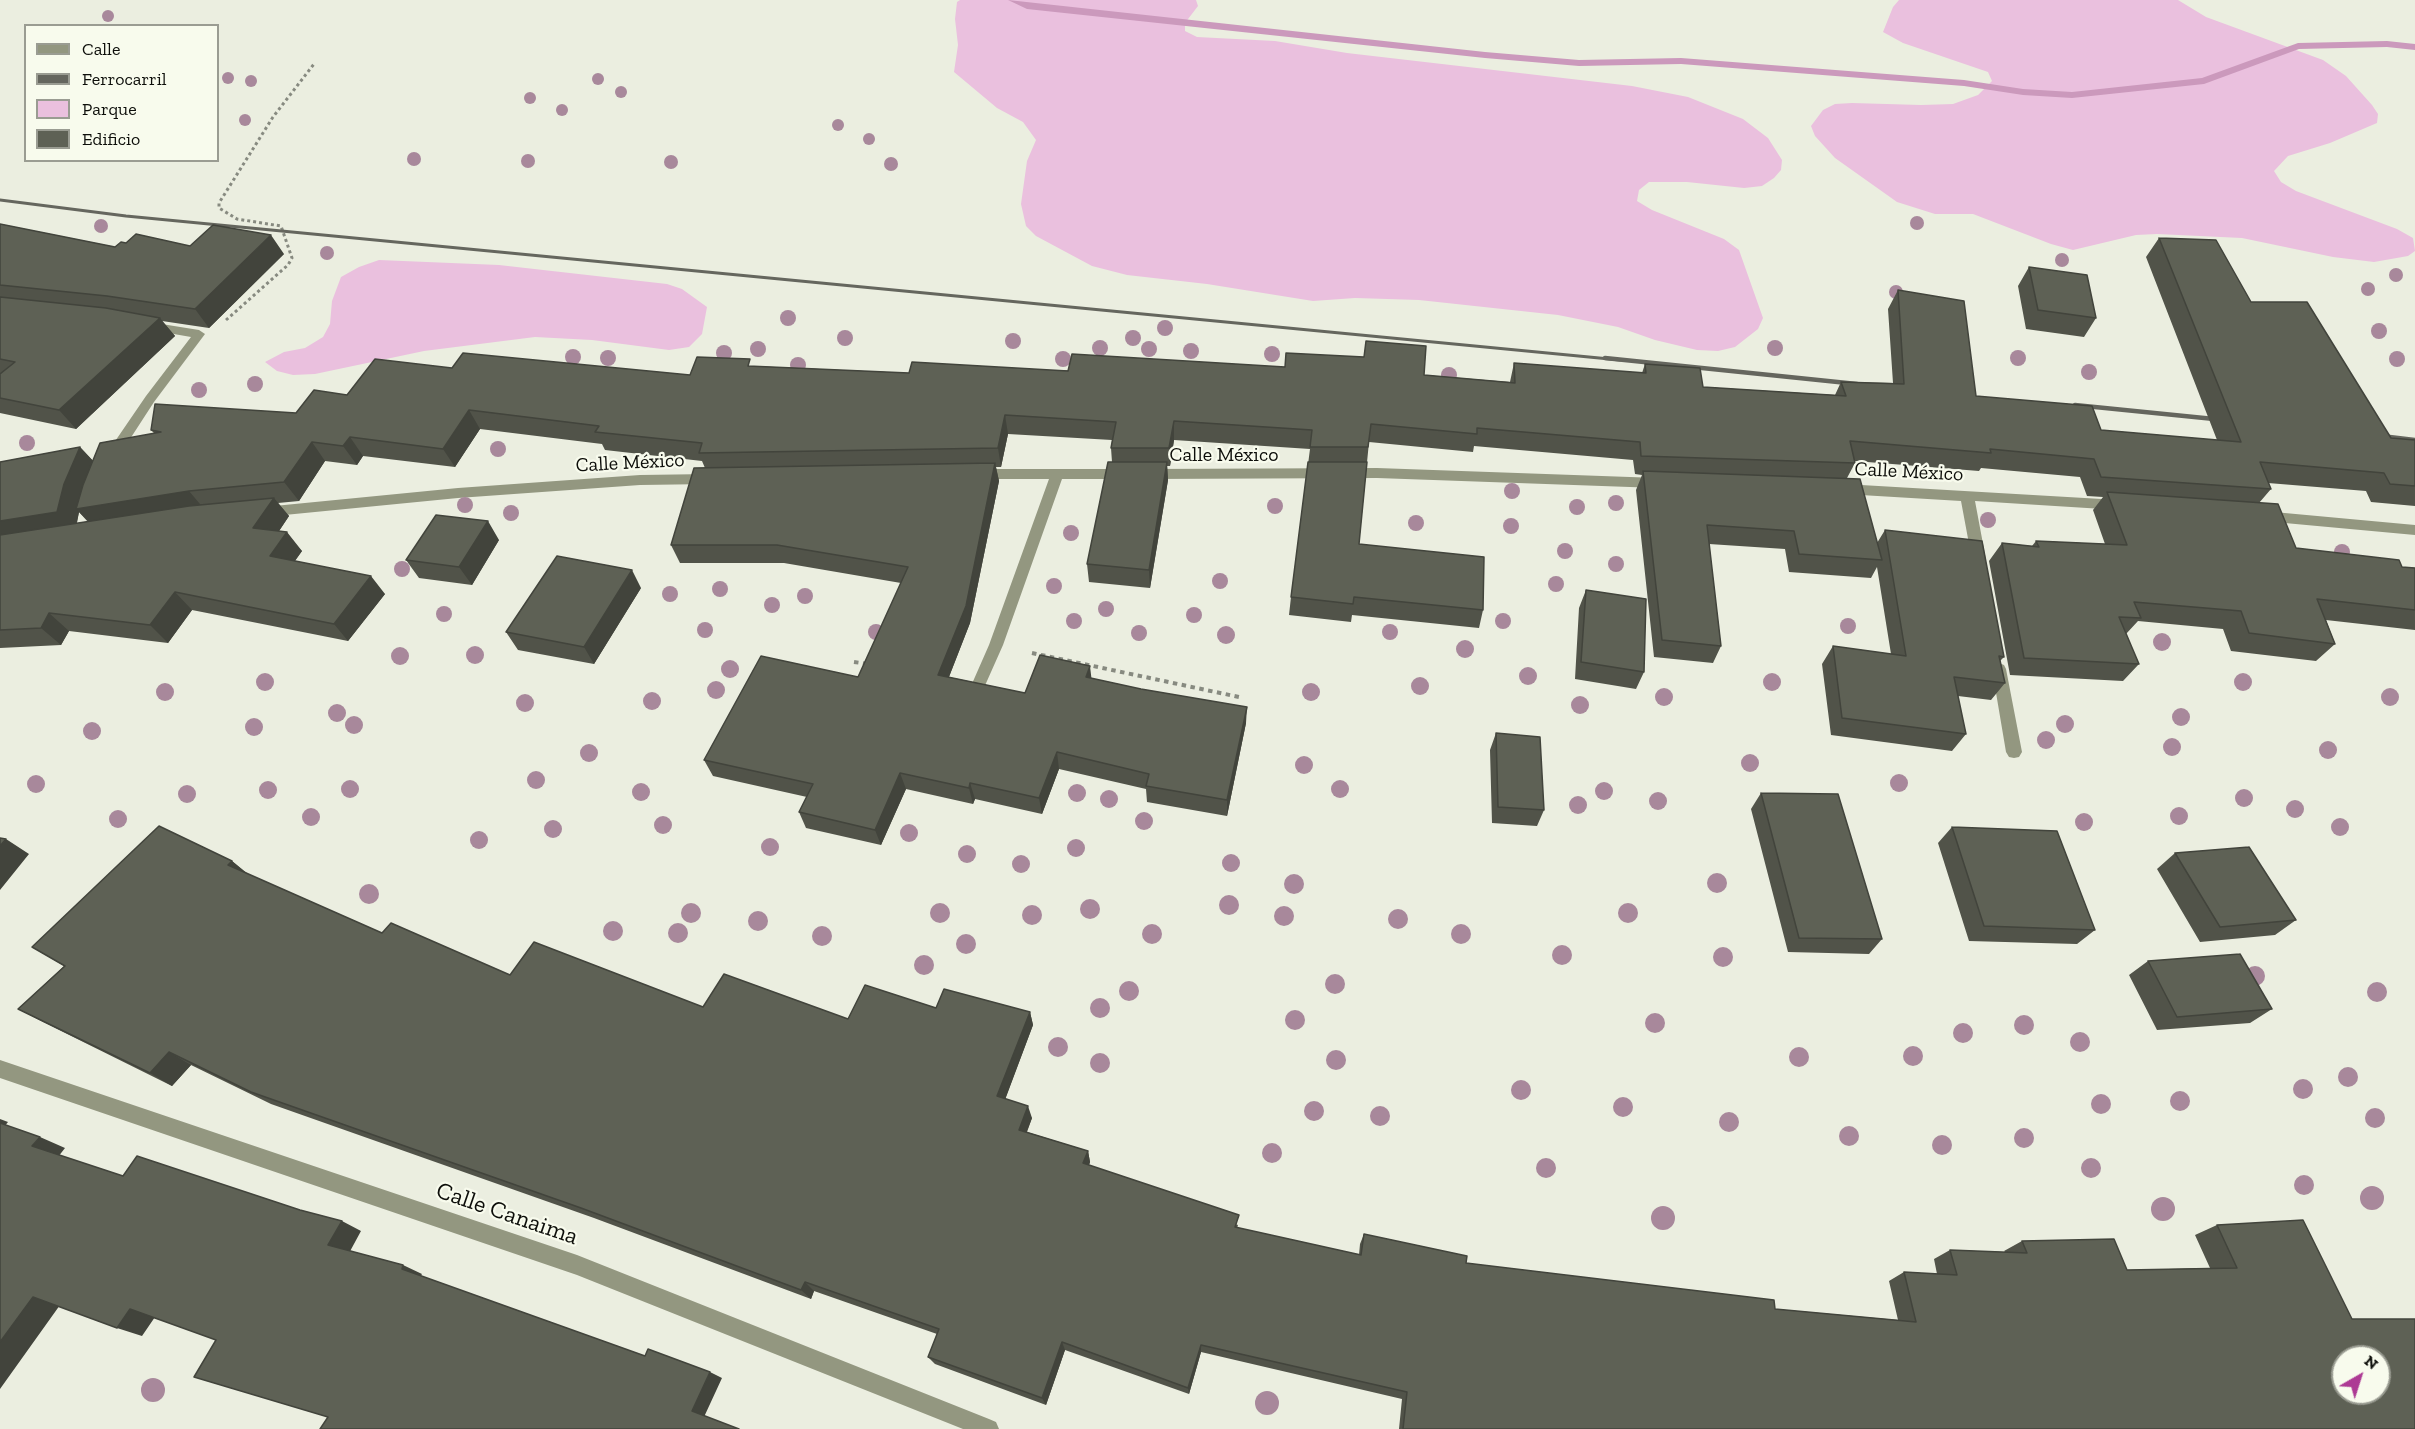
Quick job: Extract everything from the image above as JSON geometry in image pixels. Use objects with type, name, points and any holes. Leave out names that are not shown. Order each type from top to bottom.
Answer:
[{"type":"street","points":[[105,470],[109,459],[150,399],[199,334],[131,323]]},
{"type":"street","name":"Calle México","points":[[966,474],[1377,473],[1672,483]]},
{"type":"street","points":[[978,686],[996,645],[1057,474]]},
{"type":"street","name":"Calle México","points":[[252,513],[481,491],[640,480],[728,479]]},
{"type":"street","name":"Calle México","points":[[1827,488],[2133,506]]},
{"type":"street","points":[[1967,495],[1982,577]]},
{"type":"street","points":[[2247,514],[2415,530]]},
{"type":"street","points":[[1997,658],[2014,752]]},
{"type":"street","name":"Calle Canaima","points":[[0,1069],[578,1265],[989,1429]]},
{"type":"path","points":[[199,334],[216,326],[236,312],[292,260],[281,226],[237,219],[219,208],[219,203],[273,117],[314,64]]},
{"type":"path","points":[[996,645],[1239,697]]},
{"type":"path","points":[[854,662],[877,666]]},
{"type":"green space","points":[[960,0],[1196,0],[1198,6],[1185,23],[1185,31],[1197,37],[1275,41],[1347,53],[1632,86],[1688,97],[1743,119],[1768,138],[1782,160],[1781,170],[1762,186],[1744,188],[1687,182],[1649,182],[1639,190],[1637,201],[1652,210],[1724,239],[1739,250],[1763,318],[1758,329],[1735,347],[1718,351],[1697,350],[1655,340],[1618,327],[1558,315],[1419,300],[1355,298],[1313,301],[1207,284],[1127,275],[1092,266],[1036,236],[1026,226],[1021,204],[1027,161],[1036,140],[1023,122],[997,108],[954,72],[958,45],[955,19],[957,2]]},
{"type":"green space","points":[[1899,0],[2178,0],[2206,17],[2323,60],[2346,76],[2372,105],[2378,114],[2377,123],[2330,143],[2288,156],[2274,171],[2281,182],[2296,191],[2397,229],[2413,238],[2415,251],[2408,256],[2374,262],[2333,257],[2242,238],[2157,234],[2136,235],[2073,250],[2051,244],[1973,214],[1935,214],[1897,202],[1835,158],[1815,136],[1811,126],[1823,110],[1835,104],[1852,103],[1953,104],[1978,95],[1992,81],[1988,72],[1903,43],[1883,32],[1893,7]]},
{"type":"green space","points":[[379,260],[499,265],[667,284],[682,289],[707,307],[702,334],[689,347],[669,350],[592,340],[535,337],[424,351],[315,374],[293,375],[277,371],[265,362],[284,352],[305,348],[323,337],[330,324],[332,301],[341,277]]},
{"type":"building","points":[[0,224],[115,247],[121,242],[126,243],[136,234],[190,246],[213,225],[271,235],[195,309],[107,296],[0,285]]},
{"type":"building","points":[[2159,238],[2216,240],[2251,302],[2307,302],[2391,438],[2415,440],[2415,486],[2390,484],[2384,473],[2260,462],[2271,489],[2101,477],[2094,459],[1990,449],[1991,453],[1850,441],[1855,463],[1641,456],[1640,442],[1477,428],[1477,434],[1371,424],[1368,447],[1310,447],[1312,430],[1174,421],[1169,448],[1111,448],[1116,422],[1005,415],[998,448],[699,453],[702,443],[595,432],[599,426],[469,410],[443,449],[350,437],[343,446],[312,442],[284,482],[189,491],[76,509],[100,443],[161,432],[151,430],[155,404],[296,413],[314,390],[347,395],[375,359],[452,368],[463,353],[690,375],[697,357],[750,359],[748,366],[909,373],[912,362],[1068,371],[1072,354],[1285,367],[1286,353],[1364,357],[1366,341],[1426,346],[1424,375],[1515,383],[1514,363],[1646,373],[1645,364],[1700,368],[1703,387],[1846,396],[1841,382],[1904,384],[1898,290],[1964,301],[1976,396],[2092,406],[2101,430],[2241,442]]},
{"type":"building","points":[[2029,267],[2087,275],[2096,318],[2038,310]]},
{"type":"building","points":[[0,297],[106,308],[160,318],[59,410],[0,398],[0,374],[15,362],[0,359]]},
{"type":"building","points":[[80,447],[64,484],[57,512],[0,521],[0,462]]},
{"type":"building","points":[[1108,462],[1167,462],[1149,570],[1087,564]]},
{"type":"building","points":[[1308,462],[1367,462],[1359,544],[1484,557],[1483,610],[1354,597],[1353,604],[1291,597]]},
{"type":"building","points":[[995,463],[966,606],[938,675],[1025,693],[1040,655],[1090,666],[1086,677],[1247,707],[1227,800],[1146,786],[1149,774],[1057,752],[1039,798],[970,783],[969,788],[900,773],[875,830],[799,812],[813,784],[704,760],[761,656],[858,677],[908,567],[777,545],[671,545],[694,468]]},
{"type":"building","points":[[1643,471],[1860,479],[1882,560],[1799,554],[1794,531],[1707,525],[1721,646],[1662,640]]},
{"type":"building","points":[[2107,492],[2278,504],[2296,548],[2399,560],[2402,567],[2415,568],[2415,610],[2317,599],[2335,644],[2249,633],[2241,611],[2134,602],[2141,618],[2119,617],[2139,664],[2024,658],[2002,543],[2039,547],[2036,541],[2127,545]]},
{"type":"building","points":[[274,498],[253,528],[287,532],[270,556],[371,576],[334,624],[175,592],[150,625],[49,613],[41,628],[0,630],[0,535],[189,506]]},
{"type":"building","points":[[436,515],[488,521],[459,567],[406,560]]},
{"type":"building","points":[[1885,530],[1982,541],[2004,657],[1999,656],[2005,683],[1954,677],[1966,734],[1842,718],[1833,646],[1906,656]]},
{"type":"building","points":[[557,556],[632,570],[584,647],[506,632]]},
{"type":"building","points":[[1586,590],[1646,599],[1644,672],[1581,662]]},
{"type":"building","points":[[1496,733],[1540,737],[1544,810],[1498,807]]},
{"type":"building","points":[[1761,793],[1838,794],[1882,939],[1799,938]]},
{"type":"building","points":[[159,826],[232,861],[228,865],[382,933],[391,923],[510,975],[534,942],[703,1007],[724,974],[848,1019],[865,985],[936,1008],[944,989],[1030,1012],[997,1096],[1028,1106],[1019,1130],[1088,1151],[1083,1163],[1239,1215],[1235,1227],[1361,1255],[1364,1234],[1467,1256],[1466,1263],[1774,1300],[1775,1309],[1916,1322],[1904,1272],[1957,1275],[1950,1250],[2027,1253],[2022,1241],[2114,1239],[2127,1270],[2237,1268],[2217,1225],[2303,1220],[2352,1319],[2415,1319],[2415,1429],[1403,1429],[1407,1392],[1201,1345],[1188,1388],[1062,1342],[1042,1398],[928,1357],[939,1329],[805,1282],[801,1290],[581,1208],[251,1092],[169,1052],[150,1073],[18,1009],[65,966],[32,947]]},
{"type":"building","points":[[1952,827],[2057,831],[2095,930],[1984,926]]},
{"type":"building","points":[[0,838],[6,839],[0,846]]},
{"type":"building","points":[[2249,847],[2296,920],[2220,927],[2175,853]]},
{"type":"building","points":[[2240,954],[2272,1009],[2177,1017],[2148,961]]},
{"type":"building","points":[[0,1123],[40,1137],[32,1146],[123,1176],[137,1156],[300,1210],[342,1221],[328,1245],[403,1265],[402,1269],[645,1356],[648,1349],[710,1372],[692,1411],[739,1429],[320,1429],[328,1417],[194,1377],[216,1340],[130,1309],[117,1328],[33,1297],[0,1342]]},
{"type":"waterway","points":[[1013,0],[1027,6],[1485,55],[1579,63],[1681,61],[1964,83],[2023,92],[2072,95],[2204,81],[2298,46],[2387,44],[2415,47]]},
{"type":"railway","points":[[0,200],[126,216],[1620,360]]},
{"type":"railway","points":[[1605,358],[1857,384]]},
{"type":"railway","points":[[2075,405],[2224,420]]},
{"type":"railway","points":[[2373,435],[2415,440]]}]
